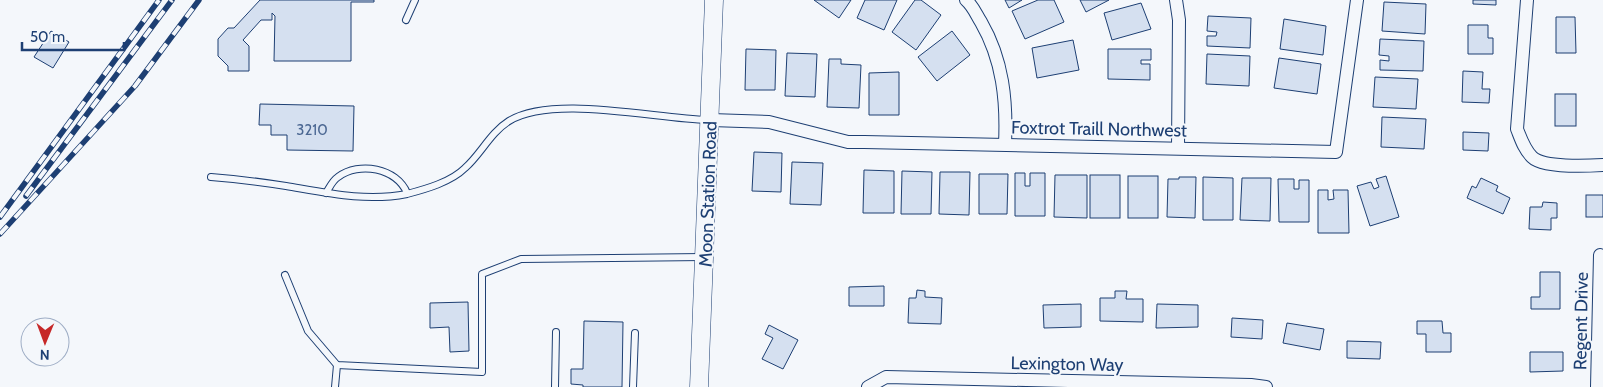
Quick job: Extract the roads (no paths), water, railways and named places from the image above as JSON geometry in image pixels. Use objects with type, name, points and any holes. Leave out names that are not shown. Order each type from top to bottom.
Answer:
[{"type":"street","name":"Moon Station Road","points":[[700,387],[714,0]]},
{"type":"street","points":[[966,0],[988,34],[1001,68],[1006,111],[1005,144]]},
{"type":"street","points":[[1176,0],[1179,20],[1178,148]]},
{"type":"street","name":"Foxtrot Traill Northwest","points":[[711,120],[769,122],[848,142],[1336,152],[1357,0]]},
{"type":"street","points":[[1527,0],[1517,129],[1522,143],[1533,158],[1551,164],[1603,165]]},
{"type":"street","name":"Regent Drive","points":[[1597,387],[1600,255]]},
{"type":"street","name":"Lexington Way","points":[[868,387],[886,378],[1067,384],[1251,384],[1266,387]]},
{"type":"lane","points":[[406,20],[415,0]]},
{"type":"lane","points":[[211,177],[245,180],[351,197],[407,194],[440,183],[457,174],[465,168],[502,126],[522,115],[532,112],[565,109],[711,120]]},
{"type":"lane","points":[[326,193],[339,176],[362,169],[373,169],[384,171],[399,181],[407,194]]},
{"type":"lane","points":[[336,365],[482,372],[482,274],[521,259],[705,258]]},
{"type":"lane","points":[[285,275],[308,331],[336,365],[335,387]]},
{"type":"lane","points":[[555,387],[556,332]]},
{"type":"lane","points":[[633,387],[635,333]]},
{"type":"railway","points":[[0,217],[159,0]]},
{"type":"railway","points":[[26,196],[172,0]]},
{"type":"railway","points":[[0,234],[135,86],[199,0]]}]
